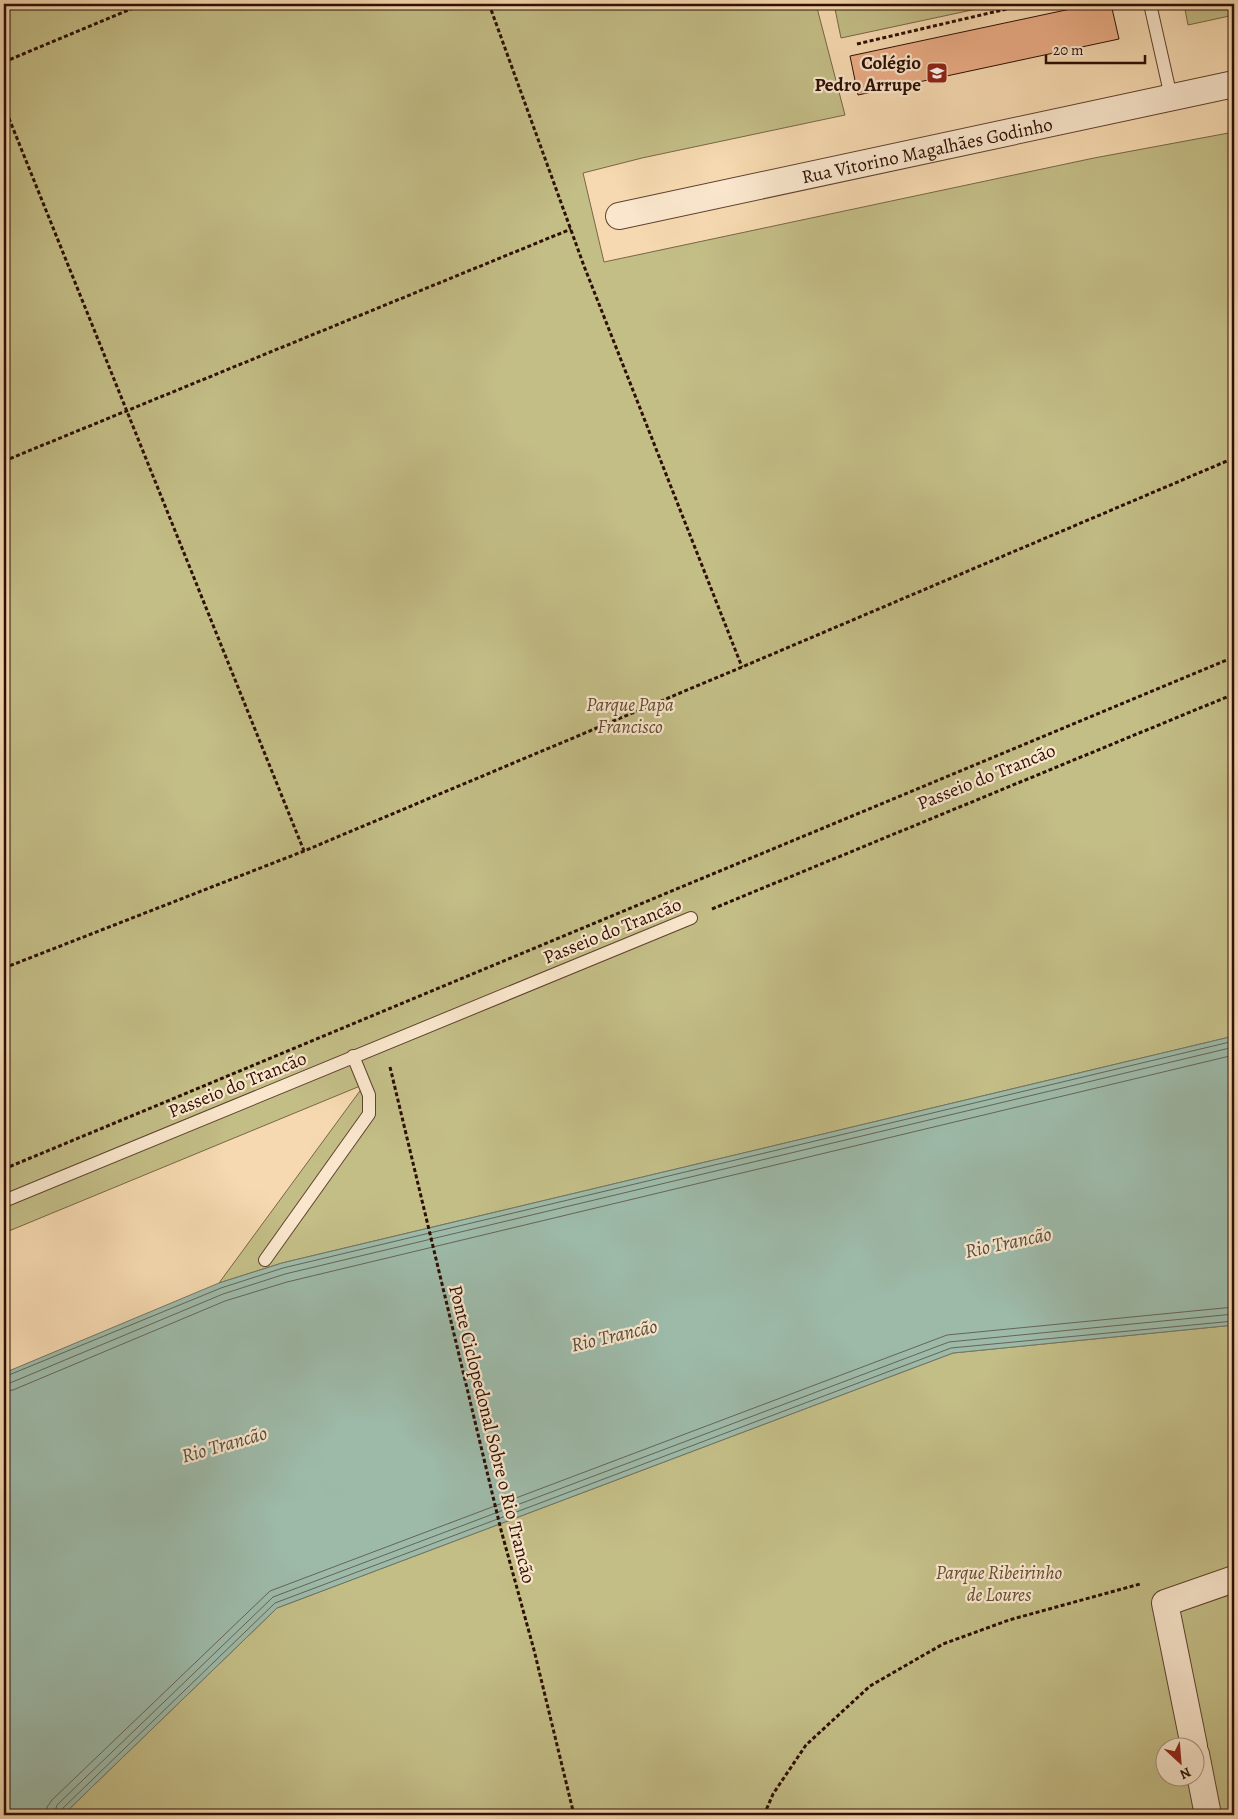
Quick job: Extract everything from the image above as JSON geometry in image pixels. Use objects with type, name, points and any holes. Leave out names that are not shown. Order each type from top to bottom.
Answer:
[{"type":"street","name":"Rua Vitorino Magalhães Godinho","points":[[619,216],[1234,84]]},
{"type":"street","points":[[1192,1736],[1165,1603],[1234,1579]]},
{"type":"street","points":[[1202,1786],[1208,1815]]},
{"type":"lane","points":[[1150,4],[1172,97]]},
{"type":"lane","name":"Passeio do Trancão","points":[[4,1201],[691,918]]},
{"type":"lane","points":[[265,1260],[369,1114],[369,1095],[353,1056]]},
{"type":"path","points":[[4,62],[144,4]]},
{"type":"path","points":[[489,4],[571,229],[742,667]]},
{"type":"path","points":[[857,44],[1028,4]]},
{"type":"path","points":[[4,106],[304,850]]},
{"type":"path","points":[[4,461],[571,229]]},
{"type":"path","points":[[4,968],[304,850],[1234,458]]},
{"type":"path","points":[[4,1169],[1234,657]]},
{"type":"path","name":"Passeio do Trancão","points":[[691,918],[1234,694]]},
{"type":"path","name":"Ponte Ciclopedonal Sobre o Rio Trancão","points":[[388,1058],[496,1511],[534,1650],[574,1815]]},
{"type":"path","points":[[764,1815],[773,1794],[806,1745],[870,1686],[943,1644],[1009,1620],[1147,1582]]},
{"type":"green space","name":"Parque Papa Francisco","points":[[4,4],[816,4],[845,115],[642,158],[583,173],[604,262],[1094,158],[1234,132],[1234,1036],[282,1263],[219,1283],[365,1084],[4,1233]]},
{"type":"green space","points":[[834,4],[1000,4],[841,38]]},
{"type":"green space","points":[[1184,4],[1234,4],[1234,15],[1188,25]]},
{"type":"green space","name":"Parque Ribeirinho de Loures","points":[[1234,1325],[1234,1815],[63,1815],[277,1608],[953,1353]]},
{"type":"water","name":"Rio Trancão","points":[[1234,1036],[1234,1325],[953,1353],[277,1608],[63,1815],[4,1815],[4,1373],[219,1283],[282,1263]]},
{"type":"building","points":[[1094,4],[1111,4],[1119,39],[858,95],[850,56]]},
{"type":"place","name":"Colégio Pedro Arrupe","points":[[937,73]]}]
